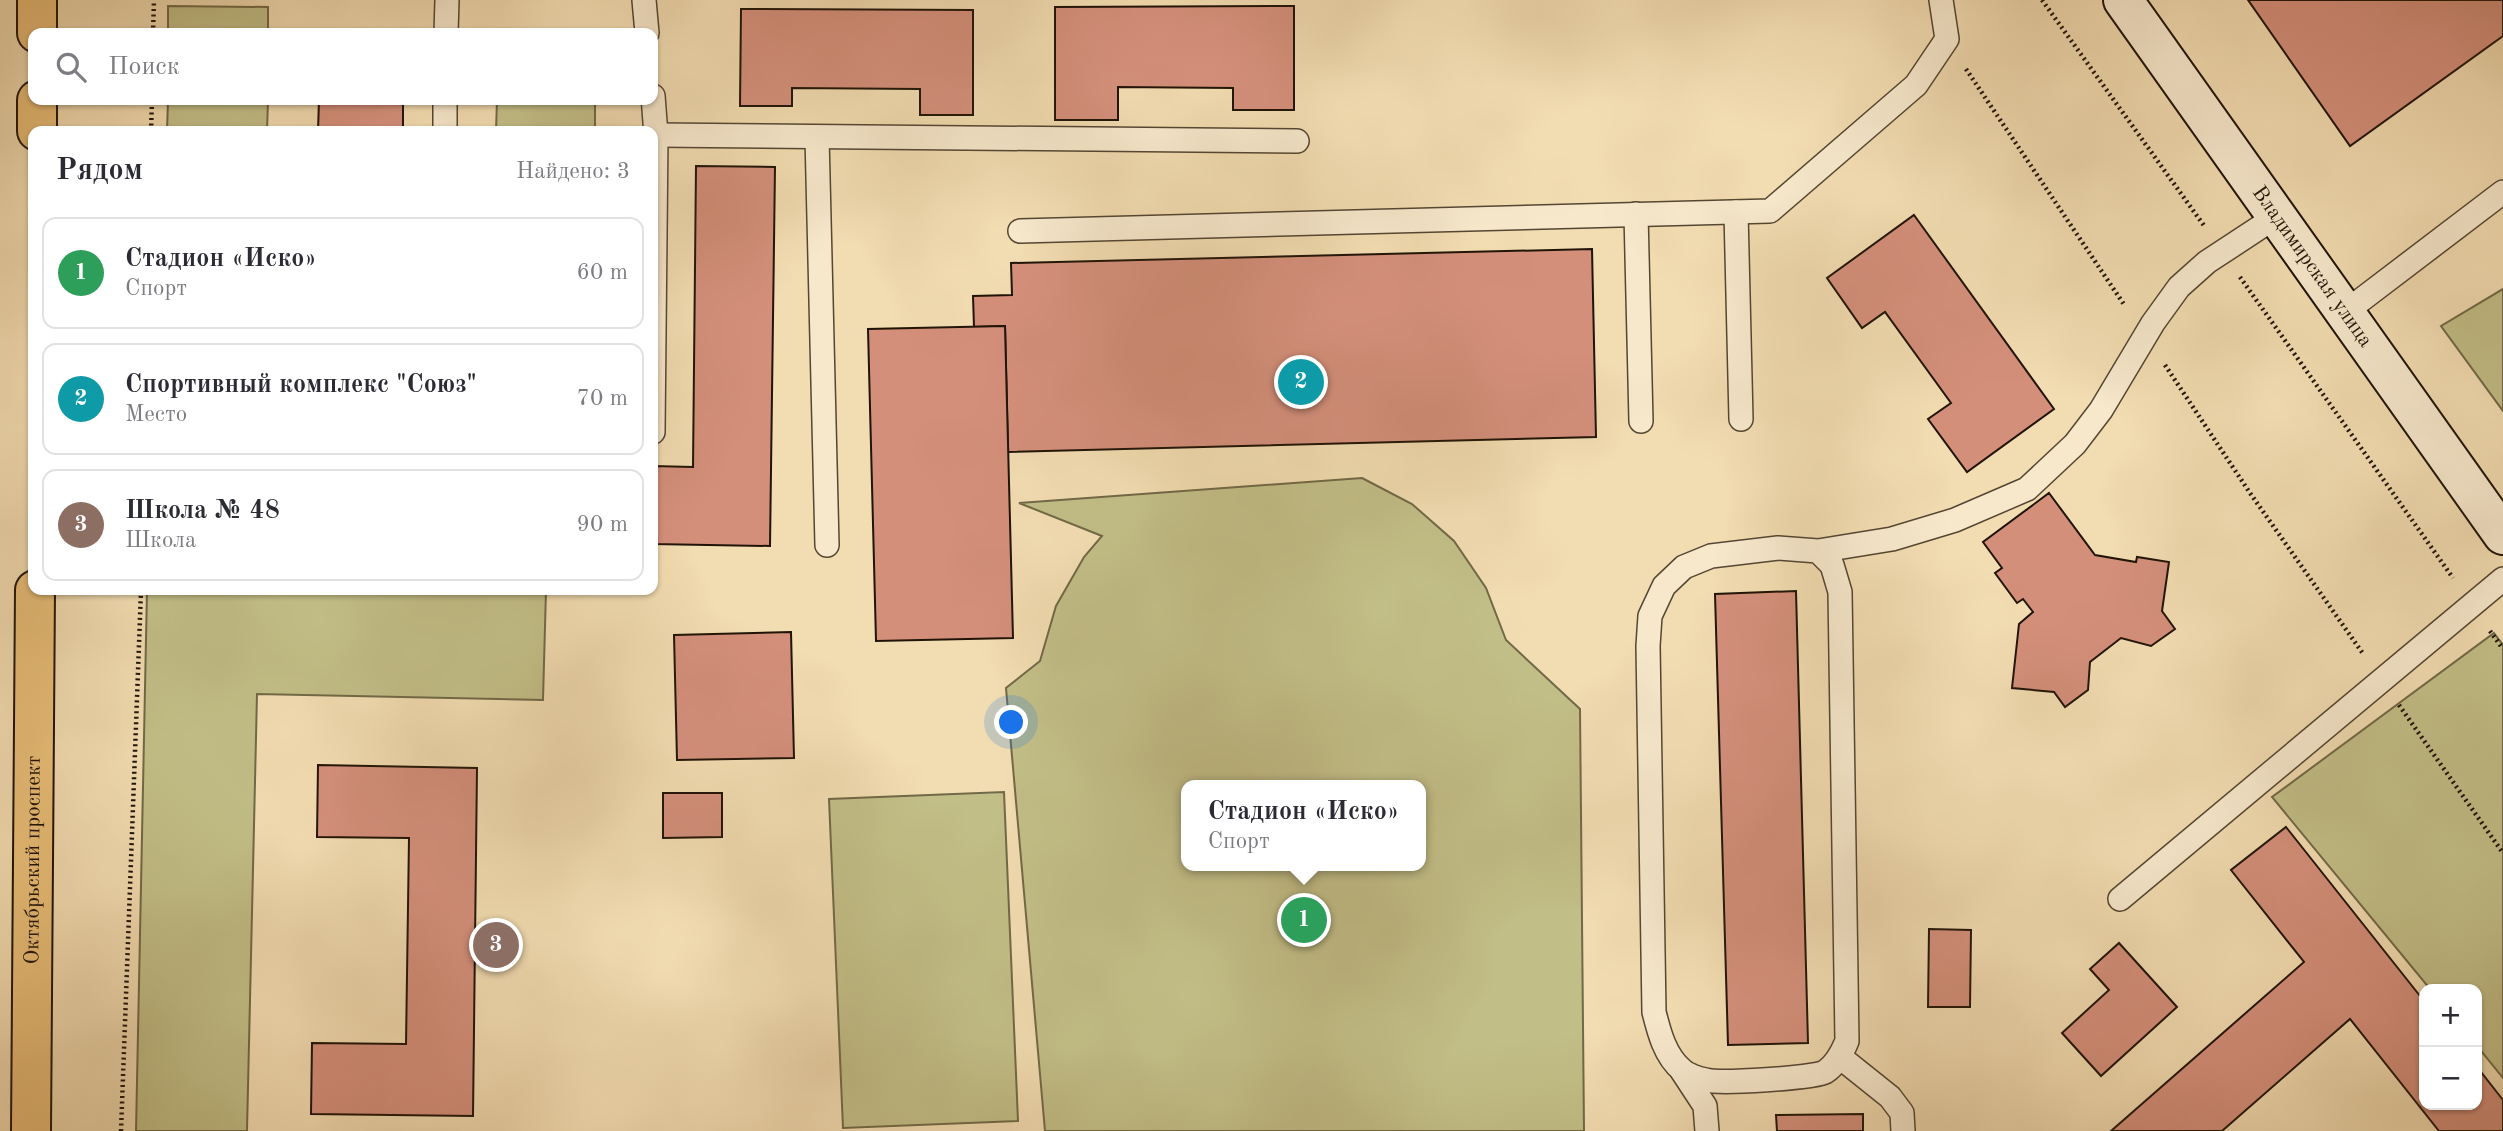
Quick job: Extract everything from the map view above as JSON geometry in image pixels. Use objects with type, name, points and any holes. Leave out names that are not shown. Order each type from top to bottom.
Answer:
[{"type":"main road","points":[[37,0],[37,28]]},
{"type":"main road","name":"Владимирская улица","points":[[2123,0],[2503,535]]},
{"type":"main road","points":[[37,105],[37,126]]},
{"type":"main road","name":"Октябрьский проспект","points":[[31,1131],[34,595]]},
{"type":"lane","points":[[446,0],[446,28]]},
{"type":"lane","points":[[644,0],[647,28]]},
{"type":"lane","points":[[1020,231],[1770,211],[1916,85],[1947,39],[1941,0]]},
{"type":"lane","points":[[445,105],[445,126]]},
{"type":"lane","points":[[654,105],[655,126]]},
{"type":"lane","points":[[658,135],[1297,141]]},
{"type":"lane","points":[[817,137],[827,545]]},
{"type":"lane","points":[[2344,313],[2503,192]]},
{"type":"lane","points":[[1736,212],[1741,418]]},
{"type":"lane","points":[[1636,214],[1641,421]]},
{"type":"lane","points":[[1707,1131],[1705,1106],[1669,1054],[1659,1034],[1654,1012],[1648,646],[1650,616],[1664,586],[1684,567],[1711,556],[1777,548],[1818,551],[1892,539],[1955,520],[2027,489],[2075,444],[2101,410],[2145,336],[2179,287],[2222,252],[2277,216]]},
{"type":"lane","points":[[1682,1071],[1708,1081],[1769,1080],[1824,1072],[1840,1057],[1847,1041],[1840,592],[1832,565],[1818,551]]},
{"type":"lane","points":[[2120,899],[2503,579]]},
{"type":"lane","points":[[1840,1057],[1890,1097],[1902,1113],[1903,1131]]},
{"type":"path","points":[[153,28],[154,0]]},
{"type":"path","points":[[2042,0],[2503,649]]},
{"type":"path","points":[[1947,39],[2250,493],[2503,853]]},
{"type":"path","points":[[151,126],[152,105]]},
{"type":"path","points":[[121,1131],[141,595]]},
{"type":"shaded area","points":[[168,6],[268,7],[268,28],[168,28]]},
{"type":"shaded area","points":[[168,105],[268,105],[267,126],[167,126]]},
{"type":"shaded area","points":[[497,105],[595,105],[595,126],[496,126]]},
{"type":"shaded area","points":[[2503,289],[2503,411],[2441,326]]},
{"type":"shaded area","points":[[1362,478],[1412,504],[1454,541],[1486,588],[1506,640],[1580,709],[1584,1131],[1045,1131],[1006,688],[1040,661],[1056,606],[1084,557],[1102,536],[1019,503]]},
{"type":"shaded area","points":[[147,595],[546,595],[543,700],[257,694],[247,1131],[136,1131]]},
{"type":"shaded area","points":[[2494,633],[2503,645],[2503,1078],[2482,1052],[2482,984],[2426,984],[2272,797]]},
{"type":"shaded area","points":[[1004,792],[1018,1121],[843,1128],[829,799]]},
{"type":"building","points":[[2248,0],[2503,0],[2503,36],[2350,146]]},
{"type":"building","points":[[1294,6],[1294,110],[1233,110],[1233,88],[1118,87],[1118,120],[1055,120],[1055,7]]},
{"type":"building","points":[[741,9],[973,10],[973,115],[920,115],[920,89],[792,88],[792,106],[740,106]]},
{"type":"building","points":[[319,105],[403,105],[403,126],[318,126]]},
{"type":"building","points":[[696,166],[775,167],[770,546],[658,544],[658,466],[693,467]]},
{"type":"building","points":[[1914,215],[2054,409],[1967,472],[1928,419],[1951,403],[1885,312],[1862,328],[1827,278]]},
{"type":"building","points":[[1592,249],[1596,437],[1008,452],[1005,326],[974,327],[973,296],[1012,295],[1011,263]]},
{"type":"building","points":[[1005,326],[1013,638],[876,641],[868,329]]},
{"type":"building","points":[[2049,493],[2095,555],[2136,562],[2137,557],[2169,562],[2162,611],[2175,629],[2151,646],[2121,638],[2090,662],[2088,690],[2065,707],[2054,692],[2012,688],[2019,624],[2033,612],[2023,599],[2017,603],[1995,573],[2002,568],[1983,542]]},
{"type":"building","points":[[1796,591],[1808,1043],[1728,1045],[1715,594]]},
{"type":"building","points":[[791,632],[794,758],[677,760],[674,635]]},
{"type":"building","points":[[318,765],[477,768],[473,1116],[311,1114],[312,1043],[406,1044],[409,838],[317,837]]},
{"type":"building","points":[[663,793],[722,793],[722,837],[663,838]]},
{"type":"building","points":[[2286,827],[2419,995],[2419,1106],[2350,1019],[2222,1131],[2111,1131],[2304,962],[2231,870]]},
{"type":"building","points":[[1929,929],[1971,930],[1970,1007],[1928,1007]]},
{"type":"building","points":[[2119,943],[2177,1007],[2101,1076],[2062,1033],[2109,990],[2090,969]]},
{"type":"building","points":[[2482,1073],[2503,1100],[2503,1131],[2439,1131],[2422,1110],[2482,1110]]},
{"type":"building","points":[[1863,1114],[1863,1131],[1777,1131],[1776,1115]]},
{"type":"place","name":"Спортивный комплекс \"Союз\"","points":[[1301,382]]},
{"type":"place","name":"Стадион «Иско»","points":[[1304,920]]},
{"type":"place","name":"Школа № 48","points":[[496,945]]}]
